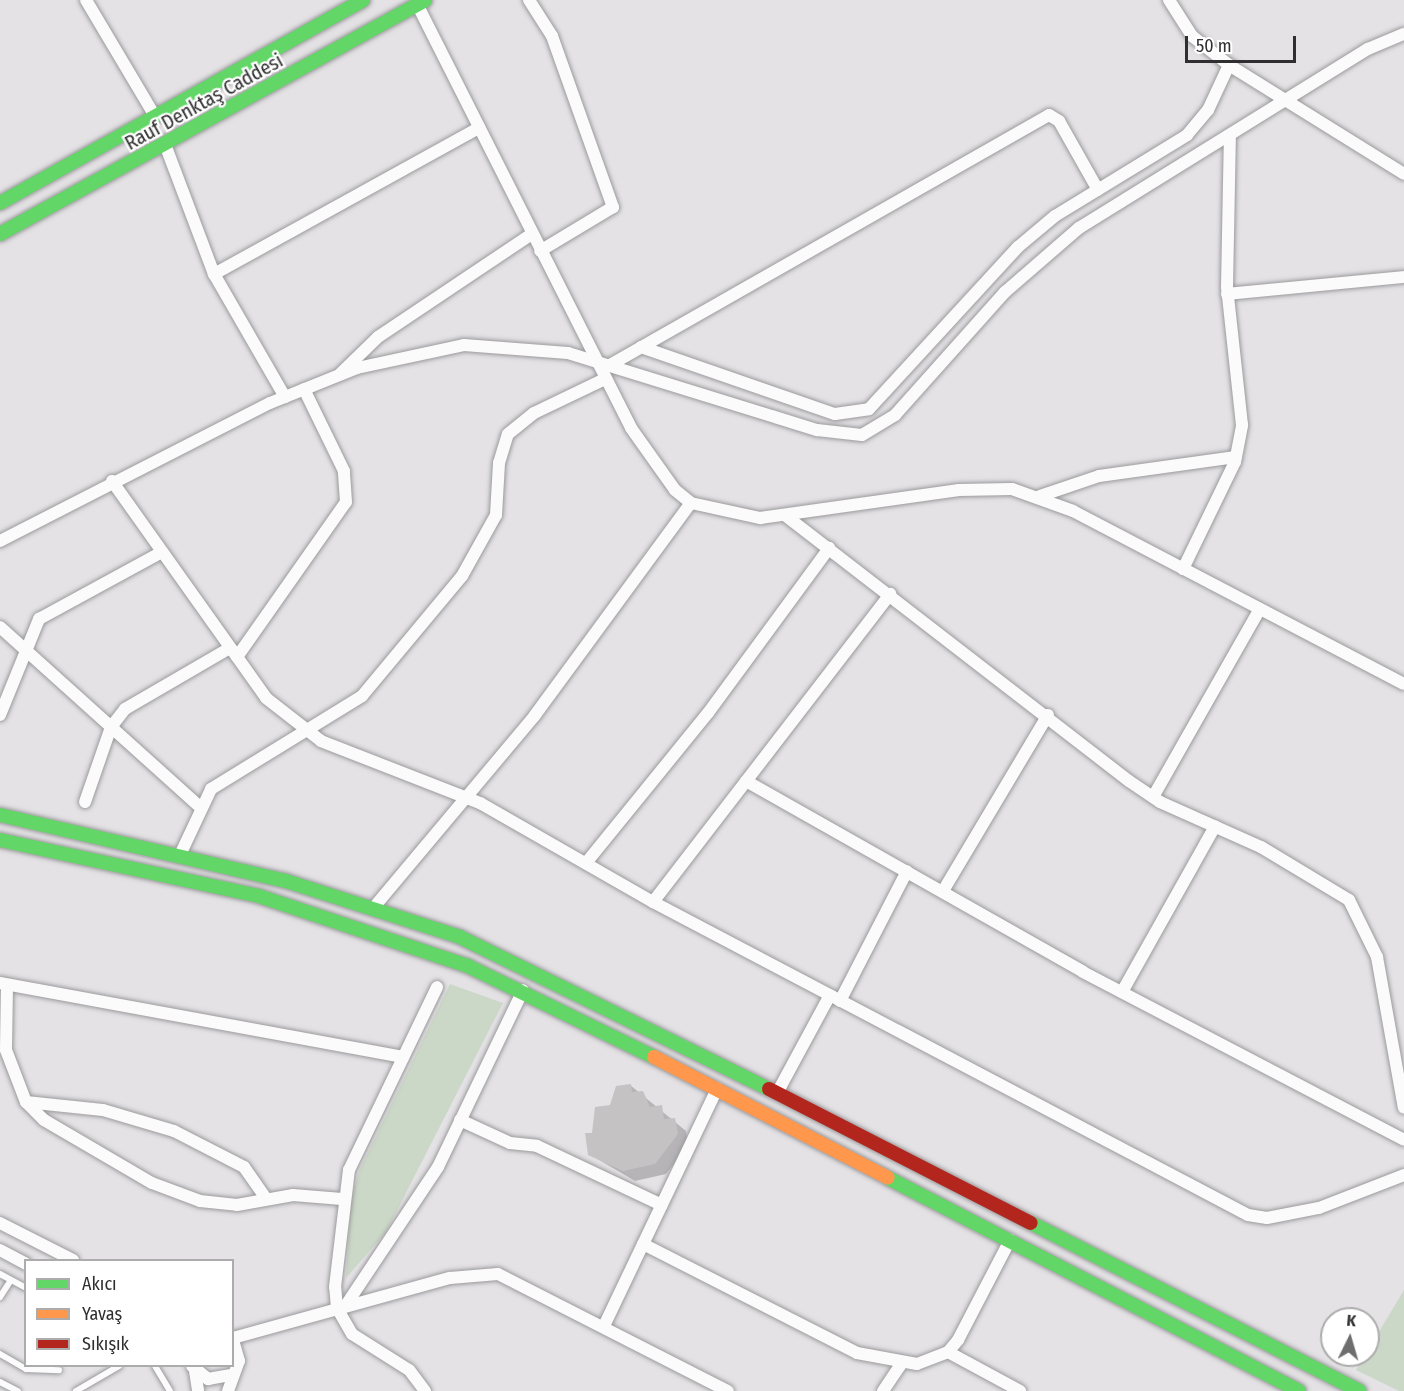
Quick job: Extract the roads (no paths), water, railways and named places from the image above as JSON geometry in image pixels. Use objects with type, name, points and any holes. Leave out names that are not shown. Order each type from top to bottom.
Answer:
[{"type":"main road","name":"Rauf Denktaş Caddesi","points":[[0,203],[155,116],[339,6],[363,0]]},
{"type":"main road","name":"Rauf Denktaş Caddesi","points":[[0,234],[166,147],[421,2]]},
{"type":"main road","points":[[0,815],[180,855],[375,906],[544,974],[1359,1391]]},
{"type":"main road","points":[[0,840],[259,896],[407,942],[523,990],[1296,1390]]},
{"type":"street","points":[[86,0],[155,116]]},
{"type":"street","points":[[529,0],[552,36],[613,207],[540,251]]},
{"type":"street","points":[[1169,0],[1192,36],[1229,65],[1289,99],[1404,174]]},
{"type":"street","points":[[421,2],[479,128],[605,379],[662,474],[691,503],[731,516],[786,516],[983,487],[1040,496],[1404,684]]},
{"type":"street","points":[[0,541],[112,481],[285,397],[339,375],[407,354],[464,345],[508,345],[595,360],[817,429],[862,435],[895,415],[1005,292],[1057,245],[1368,49],[1404,34]]},
{"type":"street","points":[[641,347],[835,414],[852,415],[869,409],[1018,247],[1098,190],[1187,135],[1208,110],[1229,65]]},
{"type":"street","points":[[610,365],[1048,116],[1059,121],[1098,190]]},
{"type":"street","points":[[214,274],[479,128]]},
{"type":"street","points":[[1183,568],[1236,458],[1242,409],[1227,294],[1230,135]]},
{"type":"street","points":[[166,147],[214,274],[285,397]]},
{"type":"street","points":[[339,375],[378,338],[532,234]]},
{"type":"street","points":[[1227,294],[1404,277]]},
{"type":"street","points":[[180,855],[199,806],[228,774],[308,733],[362,696],[462,576],[496,515],[499,463],[508,434],[534,413],[605,379]]},
{"type":"street","points":[[85,802],[111,727],[125,708],[234,653],[346,501],[344,471],[304,389]]},
{"type":"street","points":[[1040,496],[1099,476],[1236,458]]},
{"type":"street","points":[[112,481],[266,699],[308,733],[348,754],[466,797],[653,902],[1248,1215],[1267,1218],[1308,1210],[1404,1175]]},
{"type":"street","points":[[375,906],[535,715],[691,503]]},
{"type":"street","points":[[786,516],[1153,797],[1322,881],[1349,900],[1365,924],[1395,1037],[1404,1108]]},
{"type":"street","points":[[586,864],[708,713],[829,548]]},
{"type":"street","points":[[0,715],[24,649],[39,619],[52,608],[162,552]]},
{"type":"street","points":[[653,902],[890,594]]},
{"type":"street","points":[[1153,797],[1260,609]]},
{"type":"street","points":[[0,627],[199,806]]},
{"type":"street","points":[[943,891],[1048,715]]},
{"type":"street","points":[[746,781],[1122,992],[1404,1140]]},
{"type":"street","points":[[1122,992],[1215,826]]},
{"type":"street","points":[[777,1093],[835,998],[907,871]]},
{"type":"street","points":[[342,1199],[266,1198],[237,1205],[181,1196],[44,1120],[26,1102],[6,1050],[4,984],[403,1057]]},
{"type":"street","points":[[425,1391],[402,1365],[352,1334],[341,1306],[342,1199],[358,1150],[437,987]]},
{"type":"street","points":[[341,1306],[438,1167],[523,990]]},
{"type":"street","points":[[604,1326],[717,1089]]},
{"type":"street","points":[[26,1102],[103,1110],[174,1131],[244,1167],[266,1198]]},
{"type":"street","points":[[460,1120],[510,1143],[537,1146],[662,1205]]},
{"type":"street","points":[[0,1223],[71,1259]]},
{"type":"street","points":[[948,1352],[1010,1240]]},
{"type":"street","points":[[643,1244],[856,1353],[901,1364],[948,1352],[1020,1391]]},
{"type":"street","points":[[0,1250],[24,1263]]},
{"type":"street","points":[[234,1337],[341,1306],[478,1272],[511,1278],[728,1391]]},
{"type":"street","points":[[234,1339],[240,1353],[234,1366]]},
{"type":"street","points":[[883,1391],[901,1364]]},
{"type":"street","points":[[228,1391],[234,1367]]},
{"type":"street","points":[[194,1368],[208,1379],[230,1375]]},
{"type":"street","points":[[194,1368],[198,1391]]},
{"type":"lane","points":[[0,1274],[24,1287]]},
{"type":"lane","points":[[0,1297],[11,1280]]},
{"type":"lane","points":[[0,1354],[24,1367]]},
{"type":"lane","points":[[24,1367],[59,1370]]},
{"type":"lane","points":[[76,1391],[116,1367]]},
{"type":"lane","points":[[156,1367],[170,1391]]},
{"type":"lane","points":[[0,1382],[18,1391]]}]
